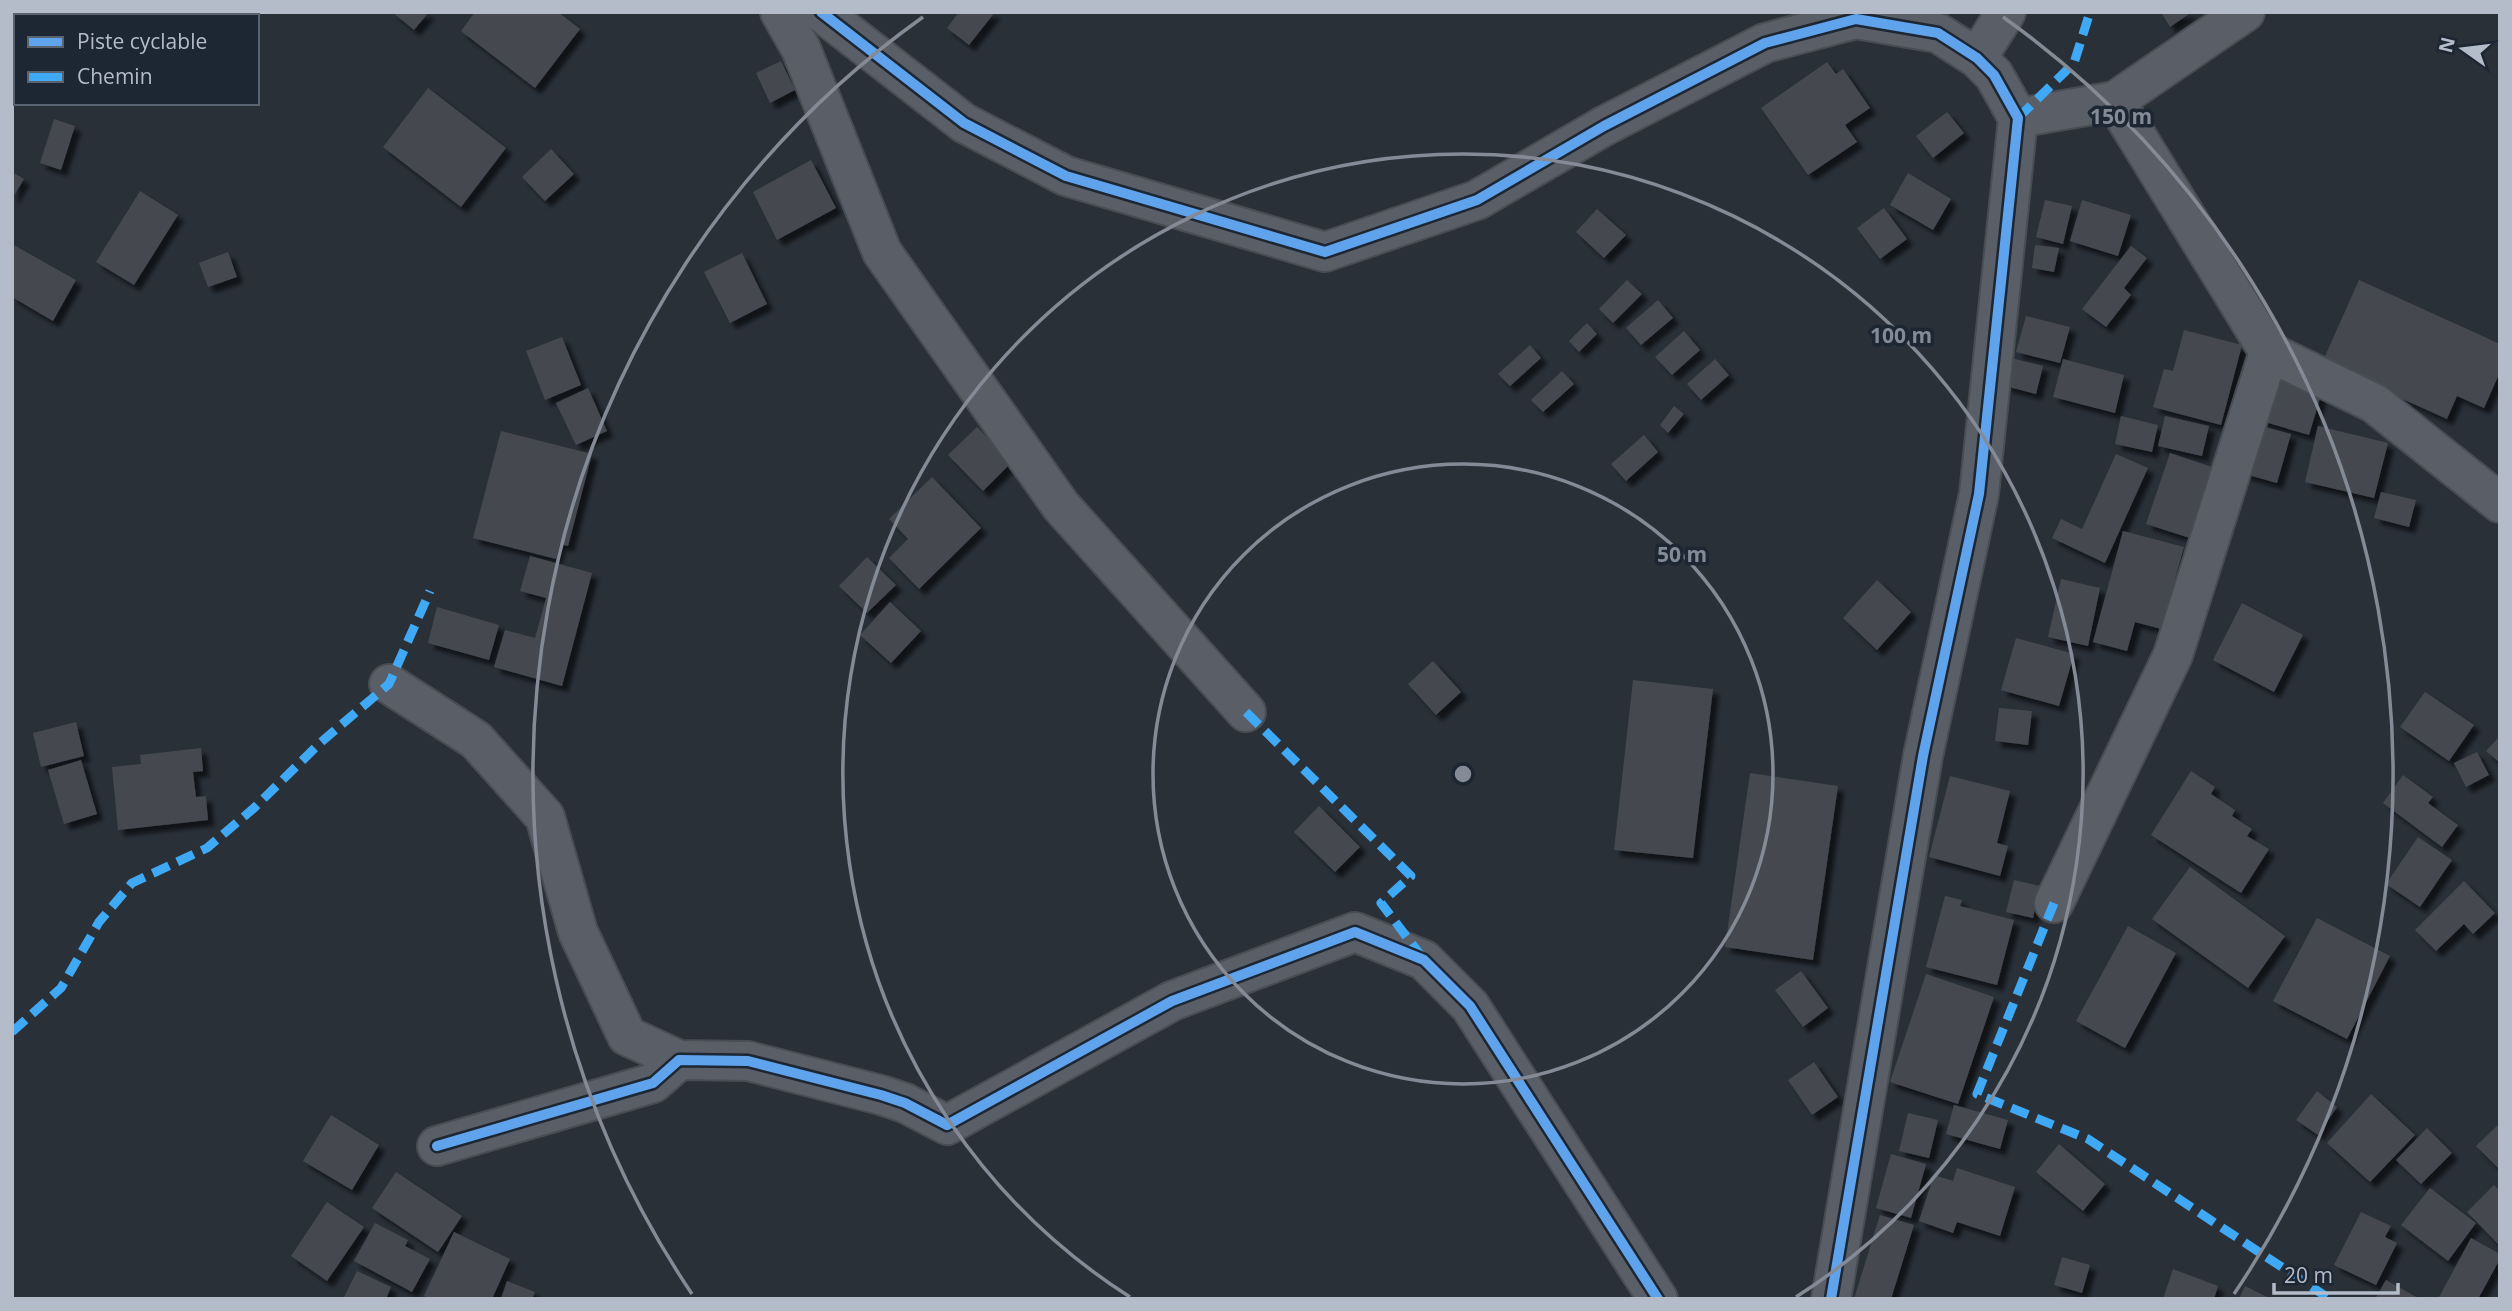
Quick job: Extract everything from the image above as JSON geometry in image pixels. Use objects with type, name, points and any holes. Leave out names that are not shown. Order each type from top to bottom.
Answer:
[{"type":"street","points":[[780,12],[801,49],[882,252],[1061,506],[1247,712]]},
{"type":"street","points":[[821,12],[964,123],[1066,176],[1325,251],[1477,200],[1604,126],[1765,43],[1856,19],[1938,33],[1977,58],[1994,75],[2018,118],[1979,494],[1923,755],[1830,1299]]},
{"type":"street","points":[[1977,58],[2006,12]]},
{"type":"street","points":[[2018,118],[2115,101],[2245,12]]},
{"type":"street","points":[[2115,101],[2269,352],[2374,403],[2500,503]]},
{"type":"street","points":[[2054,903],[2173,655],[2269,352]]},
{"type":"street","points":[[389,684],[476,740],[545,817],[578,932],[627,1037],[679,1060],[748,1061],[881,1095],[905,1103],[947,1125],[1171,1001],[1355,932],[1424,960],[1470,1006],[1658,1299]]},
{"type":"street","points":[[438,1146],[653,1083],[679,1060]]},
{"type":"building","points":[[392,12],[429,12],[414,30]]},
{"type":"building","points":[[475,12],[558,12],[580,29],[535,88],[461,31]]},
{"type":"building","points":[[959,12],[995,12],[969,45],[947,28]]},
{"type":"building","points":[[2161,12],[2192,12],[2170,27]]},
{"type":"building","points":[[781,61],[795,90],[770,103],[756,73]]},
{"type":"building","points":[[1827,62],[1836,74],[1843,69],[1870,108],[1845,125],[1857,142],[1808,175],[1761,108]]},
{"type":"building","points":[[428,88],[506,148],[461,207],[383,147]]},
{"type":"building","points":[[1947,112],[1964,133],[1933,158],[1916,136]]},
{"type":"building","points":[[54,119],[75,126],[61,170],[40,163]]},
{"type":"building","points":[[551,149],[574,174],[545,201],[522,177]]},
{"type":"building","points":[[811,160],[836,208],[777,240],[753,192]]},
{"type":"building","points":[[12,172],[24,179],[12,199]]},
{"type":"building","points":[[1908,173],[1951,199],[1933,230],[1890,205]]},
{"type":"building","points":[[140,191],[178,215],[134,285],[96,262]]},
{"type":"building","points":[[2045,200],[2072,206],[2063,244],[2036,237]]},
{"type":"building","points":[[2082,200],[2131,215],[2118,256],[2070,241]]},
{"type":"building","points":[[1884,208],[1907,239],[1880,259],[1857,228]]},
{"type":"building","points":[[1597,209],[1626,235],[1604,258],[1576,232]]},
{"type":"building","points":[[12,244],[76,280],[53,321],[12,297]]},
{"type":"building","points":[[2035,245],[2059,248],[2054,272],[2032,268]]},
{"type":"building","points":[[2131,246],[2147,258],[2124,288],[2131,295],[2106,327],[2082,309]]},
{"type":"building","points":[[228,252],[237,277],[208,287],[199,263]]},
{"type":"building","points":[[742,253],[767,304],[730,323],[704,272]]},
{"type":"building","points":[[1627,280],[1642,294],[1613,323],[1599,309]]},
{"type":"building","points":[[2359,280],[2500,344],[2500,372],[2484,408],[2457,396],[2447,419],[2322,363]]},
{"type":"building","points":[[1658,300],[1673,318],[1641,345],[1626,328]]},
{"type":"building","points":[[2026,316],[2070,327],[2060,363],[2016,352]]},
{"type":"building","points":[[1587,323],[1597,334],[1579,352],[1569,341]]},
{"type":"building","points":[[2184,330],[2242,345],[2221,425],[2153,407],[2164,369],[2173,371]]},
{"type":"building","points":[[1684,331],[1700,350],[1672,375],[1655,357]]},
{"type":"building","points":[[562,337],[581,385],[545,400],[526,351]]},
{"type":"building","points":[[1530,345],[1541,358],[1510,386],[1498,374]]},
{"type":"building","points":[[2011,358],[2043,366],[2036,394],[2005,386]]},
{"type":"building","points":[[1715,359],[1729,375],[1701,400],[1687,384]]},
{"type":"building","points":[[2063,359],[2124,375],[2115,413],[2053,397]]},
{"type":"building","points":[[1562,371],[1574,384],[1543,412],[1531,400]]},
{"type":"building","points":[[2272,374],[2323,388],[2309,435],[2258,420]]},
{"type":"building","points":[[588,388],[607,431],[576,445],[556,403]]},
{"type":"building","points":[[1674,406],[1684,414],[1668,433],[1660,425]]},
{"type":"building","points":[[2121,416],[2158,425],[2152,452],[2115,444]]},
{"type":"building","points":[[2165,416],[2209,426],[2202,456],[2158,446]]},
{"type":"building","points":[[2254,424],[2291,434],[2277,483],[2241,473]]},
{"type":"building","points":[[2318,426],[2388,443],[2374,498],[2305,482]]},
{"type":"building","points":[[977,427],[1012,462],[983,491],[948,455]]},
{"type":"building","points":[[501,431],[592,454],[568,546],[560,544],[556,559],[473,538]]},
{"type":"building","points":[[1644,435],[1658,452],[1626,481],[1611,464]]},
{"type":"building","points":[[2170,453],[2221,470],[2216,484],[2207,481],[2195,517],[2200,518],[2193,539],[2146,524]]},
{"type":"building","points":[[2116,454],[2148,468],[2105,563],[2052,538],[2061,519],[2082,529]]},
{"type":"building","points":[[932,477],[981,528],[919,589],[889,558],[908,539],[889,519]]},
{"type":"building","points":[[2381,492],[2416,500],[2409,527],[2374,518]]},
{"type":"building","points":[[2123,531],[2184,547],[2161,629],[2135,622],[2127,651],[2093,642]]},
{"type":"building","points":[[530,556],[592,573],[562,686],[494,667],[505,630],[535,638],[546,598],[520,591]]},
{"type":"building","points":[[867,557],[896,585],[867,613],[839,586]]},
{"type":"building","points":[[2061,579],[2100,588],[2088,646],[2048,637]]},
{"type":"building","points":[[1877,580],[1911,612],[1877,650],[1843,618]]},
{"type":"building","points":[[890,602],[921,631],[891,663],[860,635]]},
{"type":"building","points":[[2242,603],[2303,635],[2274,692],[2213,660]]},
{"type":"building","points":[[437,607],[499,625],[489,660],[428,643]]},
{"type":"building","points":[[2016,638],[2074,654],[2059,706],[2001,690]]},
{"type":"building","points":[[1433,661],[1461,692],[1436,715],[1408,684]]},
{"type":"building","points":[[1633,680],[1713,689],[1693,858],[1614,850]]},
{"type":"building","points":[[2425,692],[2474,725],[2449,761],[2400,727]]},
{"type":"building","points":[[1999,708],[2032,711],[2028,745],[1995,741]]},
{"type":"building","points":[[76,722],[84,756],[41,767],[33,733]]},
{"type":"building","points":[[2500,736],[2500,763],[2486,751]]},
{"type":"building","points":[[201,748],[203,771],[193,772],[196,797],[206,796],[208,820],[118,830],[112,767],[141,764],[140,755]]},
{"type":"building","points":[[2477,752],[2489,775],[2466,787],[2454,763]]},
{"type":"building","points":[[81,760],[97,814],[64,824],[48,770]]},
{"type":"building","points":[[2191,771],[2215,787],[2211,794],[2235,810],[2232,816],[2252,829],[2247,836],[2269,849],[2241,893],[2151,835]]},
{"type":"building","points":[[1750,773],[1838,786],[1813,960],[1725,947]]},
{"type":"building","points":[[2403,775],[2433,797],[2428,803],[2458,825],[2442,847],[2383,803]]},
{"type":"building","points":[[1950,776],[2010,791],[1997,843],[2008,846],[2000,876],[1929,857]]},
{"type":"building","points":[[1319,806],[1360,847],[1335,872],[1294,832]]},
{"type":"building","points":[[2418,837],[2452,860],[2420,907],[2386,884]]},
{"type":"building","points":[[2190,867],[2285,936],[2248,988],[2152,919]]},
{"type":"building","points":[[2014,880],[2040,886],[2033,918],[2006,912]]},
{"type":"building","points":[[2464,881],[2495,913],[2473,934],[2464,924],[2436,951],[2415,930]]},
{"type":"building","points":[[1945,896],[1962,900],[1960,906],[2014,920],[1997,985],[1926,967]]},
{"type":"building","points":[[2317,918],[2390,956],[2347,1039],[2273,1001]]},
{"type":"building","points":[[2128,926],[2176,953],[2125,1048],[2076,1021]]},
{"type":"building","points":[[1801,971],[1828,1008],[1803,1027],[1775,990]]},
{"type":"building","points":[[1926,974],[1994,997],[1958,1104],[1890,1082]]},
{"type":"building","points":[[1814,1062],[1838,1097],[1812,1115],[1788,1080]]},
{"type":"building","points":[[2317,1091],[2337,1107],[2318,1135],[2296,1120]]},
{"type":"building","points":[[2371,1094],[2415,1135],[2370,1182],[2327,1143]]},
{"type":"building","points":[[1954,1105],[2008,1120],[2000,1149],[1946,1134]]},
{"type":"building","points":[[1908,1113],[1938,1120],[1929,1158],[1899,1151]]},
{"type":"building","points":[[331,1115],[379,1145],[352,1190],[303,1161]]},
{"type":"building","points":[[2500,1123],[2500,1170],[2476,1146]]},
{"type":"building","points":[[2427,1128],[2452,1153],[2421,1184],[2396,1160]]},
{"type":"building","points":[[2059,1144],[2105,1184],[2083,1211],[2036,1172]]},
{"type":"building","points":[[1891,1154],[1926,1164],[1911,1218],[1876,1208]]},
{"type":"building","points":[[1957,1168],[2015,1187],[2000,1236],[1957,1222],[1953,1233],[1919,1221],[1934,1175],[1953,1181]]},
{"type":"building","points":[[396,1172],[462,1216],[438,1252],[372,1208]]},
{"type":"building","points":[[2494,1185],[2500,1191],[2500,1246],[2467,1212]]},
{"type":"building","points":[[2430,1188],[2476,1223],[2448,1261],[2401,1225]]},
{"type":"building","points":[[327,1202],[364,1227],[327,1281],[291,1256]]},
{"type":"building","points":[[2361,1212],[2391,1226],[2385,1237],[2397,1243],[2376,1285],[2334,1265]]},
{"type":"building","points":[[1880,1215],[1914,1225],[1891,1299],[1854,1299]]},
{"type":"building","points":[[375,1223],[408,1240],[405,1246],[430,1259],[412,1292],[354,1261]]},
{"type":"building","points":[[454,1232],[510,1259],[492,1299],[430,1299],[424,1296]]},
{"type":"building","points":[[2471,1238],[2500,1254],[2500,1259],[2478,1299],[2438,1299]]},
{"type":"building","points":[[2062,1257],[2090,1265],[2082,1293],[2054,1285]]},
{"type":"building","points":[[2173,1269],[2218,1286],[2214,1299],[2163,1299]]},
{"type":"building","points":[[357,1271],[391,1287],[386,1299],[343,1299]]},
{"type":"building","points":[[2386,1280],[2420,1299],[2375,1299]]},
{"type":"building","points":[[507,1281],[535,1292],[532,1299],[501,1299]]},
{"type":"building","points":[[2245,1286],[2271,1299],[2239,1299]]},
{"type":"marked path","points":[[2018,118],[2074,63],[2090,12]]},
{"type":"marked path","points":[[12,1032],[61,988],[99,922],[132,883],[207,848],[254,808],[320,743],[389,684],[430,591]]},
{"type":"marked path","points":[[1246,712],[1411,876],[1381,903],[1422,957]]},
{"type":"marked path","points":[[2054,903],[1977,1094],[2088,1139],[2330,1299]]},
{"type":"cycle path","points":[[821,12],[964,123],[1066,176],[1325,252],[1477,200],[1604,126],[1765,43],[1856,19],[1938,33],[1977,58],[1994,75],[2018,118],[1979,494],[1923,756],[1831,1299]]},
{"type":"cycle path","points":[[437,1146],[653,1083],[679,1060],[748,1061],[881,1095],[905,1103],[947,1125],[1172,1001],[1355,932],[1424,960],[1470,1006],[1658,1299]]}]
